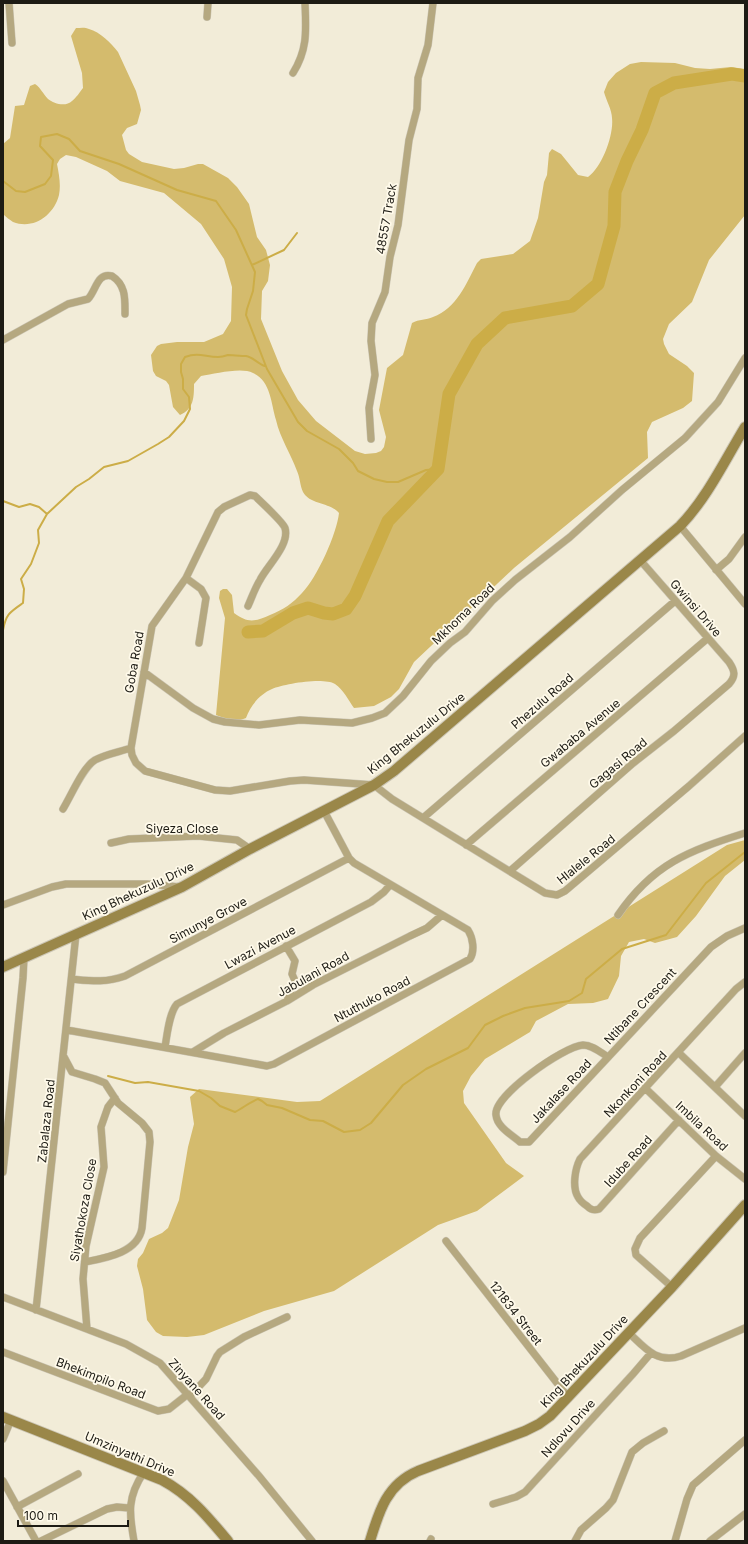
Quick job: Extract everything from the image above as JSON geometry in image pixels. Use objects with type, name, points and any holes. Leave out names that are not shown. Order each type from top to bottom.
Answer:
[{"type":"street","points":[[9,3],[12,43]]},
{"type":"street","points":[[207,17],[208,3]]},
{"type":"street","points":[[293,73],[299,63],[305,47],[305,3]]},
{"type":"street","name":"48557 Track","points":[[371,438],[369,408],[375,375],[371,341],[372,323],[385,292],[389,264],[397,232],[409,140],[417,110],[418,78],[428,45],[434,3]]},
{"type":"street","points":[[3,340],[68,304],[88,299],[100,279],[106,275],[112,276],[124,290],[125,314]]},
{"type":"street","name":"Mkhoma Road","points":[[144,672],[193,708],[213,719],[225,722],[260,725],[300,720],[352,722],[372,718],[385,713],[403,696],[431,661],[466,630],[492,601],[515,580],[570,537],[622,490],[685,438],[718,402],[745,358]]},
{"type":"street","name":"King Bhekuzulu Drive","points":[[3,967],[182,887],[250,849],[374,785],[399,766],[680,526],[707,490],[745,427]]},
{"type":"street","name":"Goba Road","points":[[131,748],[153,623],[186,578],[218,512],[224,507],[250,494],[255,496],[284,526],[286,534],[285,541],[260,579],[248,606]]},
{"type":"street","points":[[680,526],[745,604]]},
{"type":"street","points":[[716,570],[729,559],[745,537]]},
{"type":"street","name":"Gwinsi Drive","points":[[640,560],[729,662],[734,670]]},
{"type":"street","points":[[186,578],[198,586],[206,598],[199,643]]},
{"type":"street","name":"Phezulu Road","points":[[423,818],[675,601]]},
{"type":"street","name":"Gwababa Avenue","points":[[466,845],[708,638]]},
{"type":"street","name":"Gagasi Road","points":[[510,871],[632,764],[674,731],[729,684],[735,675],[734,670]]},
{"type":"street","name":"Hlalele Road","points":[[374,785],[392,799],[466,845],[545,893],[553,895],[562,893],[659,812],[745,736]]},
{"type":"street","points":[[63,809],[84,770],[94,760],[131,748],[132,755],[136,763],[146,771],[215,790],[230,791],[298,780],[374,785]]},
{"type":"street","name":"Ntuthuko Road","points":[[67,1030],[193,1052],[256,1065],[271,1065],[467,961],[472,953],[470,933],[356,864],[349,858],[324,811]]},
{"type":"street","points":[[618,915],[638,888],[677,859],[702,848],[745,833]]},
{"type":"street","name":"Siyeza Close","points":[[111,843],[130,839],[198,836],[237,840],[250,849]]},
{"type":"street","name":"Simunye Grove","points":[[72,979],[103,981],[125,976],[349,858]]},
{"type":"street","points":[[3,905],[52,887],[66,884],[147,884],[182,887]]},
{"type":"street","name":"Lwazi Avenue","points":[[165,1047],[172,1016],[177,1004],[371,902],[384,892],[390,885]]},
{"type":"street","name":"Jabulani Road","points":[[193,1052],[224,1033],[287,1001],[313,985],[424,930],[442,915]]},
{"type":"street","name":"Ntibane Crescent","points":[[531,1140],[526,1143],[520,1142],[499,1123],[496,1113],[500,1104],[518,1085],[536,1069],[570,1049],[585,1045],[594,1048],[608,1057],[711,947],[727,936],[745,928]]},
{"type":"street","name":"Zabalaza Road","points":[[36,1310],[67,1030],[76,934]]},
{"type":"street","points":[[286,946],[295,961],[292,974],[296,983],[291,990],[287,1001]]},
{"type":"street","points":[[3,1172],[24,958]]},
{"type":"street","name":"Nkonkoni Road","points":[[591,1209],[579,1199],[577,1195],[575,1176],[579,1160],[679,1053],[736,989],[745,982]]},
{"type":"street","points":[[679,1053],[745,1116]]},
{"type":"street","points":[[715,1087],[745,1053]]},
{"type":"street","points":[[63,1057],[72,1072],[105,1083],[115,1098],[142,1123],[149,1132],[150,1145],[141,1232],[138,1239],[133,1244],[115,1255],[85,1262]]},
{"type":"street","name":"Jakalase Road","points":[[531,1140],[608,1057]]},
{"type":"street","name":"Imbila Road","points":[[645,1088],[716,1156],[745,1179]]},
{"type":"street","name":"Siyathokoza Close","points":[[87,1329],[83,1286],[89,1235],[104,1167],[100,1127],[108,1107],[115,1098]]},
{"type":"street","name":"Idube Road","points":[[591,1209],[599,1209],[679,1120]]},
{"type":"street","points":[[672,1287],[636,1255],[635,1249],[640,1238],[716,1156]]},
{"type":"street","name":"King Bhekuzulu Drive","points":[[370,1541],[389,1493],[405,1477],[532,1428],[550,1416],[672,1287],[745,1205]]},
{"type":"street","name":"121834 Street","points":[[446,1241],[568,1397]]},
{"type":"street","name":"Zinyane Road","points":[[3,1297],[126,1344],[153,1358],[166,1368],[259,1476],[312,1541]]},
{"type":"street","name":"Bhekimpilo Road","points":[[3,1352],[154,1410],[162,1411],[168,1410],[189,1395],[206,1378],[220,1352],[244,1337],[287,1317]]},
{"type":"street","points":[[628,1333],[651,1353],[666,1359],[676,1358],[745,1328]]},
{"type":"street","name":"Ndlovu Drive","points":[[493,1504],[516,1497],[525,1492],[651,1353]]},
{"type":"street","points":[[3,1439],[7,1419]]},
{"type":"street","name":"Umzinyathi Drive","points":[[7,1419],[144,1472],[174,1486],[192,1500],[228,1541]]},
{"type":"street","points":[[575,1541],[581,1530],[609,1506],[613,1500],[632,1452],[643,1443],[664,1431]]},
{"type":"street","points":[[674,1541],[687,1498],[693,1485],[745,1440]]},
{"type":"street","points":[[134,1541],[129,1508],[132,1493],[144,1472]]},
{"type":"street","points":[[17,1507],[78,1474]]},
{"type":"street","points":[[3,1481],[6,1492],[17,1507],[36,1541]]},
{"type":"street","points":[[41,1541],[107,1509],[117,1507],[129,1508]]},
{"type":"street","points":[[710,1541],[745,1514]]},
{"type":"shaded area","points":[[76,28],[93,30],[112,45],[118,52],[136,91],[141,110],[137,124],[127,128],[122,135],[126,150],[129,154],[142,162],[174,169],[203,164],[228,178],[237,187],[249,204],[257,237],[266,250],[270,265],[268,281],[262,291],[261,319],[282,371],[298,400],[316,421],[355,451],[365,454],[376,453],[381,451],[384,447],[386,437],[379,410],[387,368],[403,355],[412,323],[433,317],[448,308],[465,287],[477,263],[481,259],[513,254],[530,241],[538,218],[544,182],[547,175],[549,153],[552,149],[561,154],[578,175],[588,177],[598,166],[609,142],[612,125],[611,112],[604,92],[608,82],[616,73],[630,64],[641,62],[675,63],[695,68],[710,69],[731,67],[745,69],[745,215],[709,260],[692,302],[669,324],[663,339],[669,354],[687,366],[694,373],[692,401],[683,408],[652,422],[647,432],[648,458],[514,568],[414,662],[399,689],[391,697],[374,706],[354,708],[343,692],[335,684],[322,681],[313,681],[285,685],[268,691],[256,701],[246,718],[231,720],[216,715],[225,618],[219,598],[220,591],[227,589],[232,595],[234,613],[247,620],[260,619],[288,606],[299,597],[314,577],[330,543],[339,513],[331,507],[310,499],[303,492],[298,473],[278,427],[267,387],[259,377],[248,371],[201,376],[194,384],[191,406],[180,415],[173,407],[169,385],[166,381],[156,376],[153,371],[151,355],[157,346],[177,342],[204,342],[223,334],[231,321],[232,287],[224,259],[201,224],[164,193],[120,181],[107,171],[76,157],[66,155],[60,159],[57,164],[60,191],[53,209],[48,214],[35,222],[21,224],[13,222],[3,214],[3,144],[10,138],[15,106],[24,105],[30,86],[35,84],[48,99],[60,104],[69,103],[83,88],[82,73],[71,36]]},
{"type":"shaded area","points":[[745,840],[745,860],[725,876],[696,916],[677,937],[655,943],[644,939],[629,942],[621,956],[619,976],[608,999],[593,1003],[568,1004],[536,1021],[530,1032],[485,1059],[471,1076],[463,1091],[464,1103],[506,1163],[524,1176],[477,1211],[438,1225],[334,1291],[264,1311],[204,1335],[187,1337],[163,1336],[156,1332],[147,1320],[143,1289],[137,1266],[138,1259],[143,1253],[149,1239],[162,1233],[168,1228],[179,1200],[188,1147],[194,1124],[190,1097],[199,1089],[297,1102],[320,1101],[727,845]]},
{"type":"waterway","points":[[248,632],[263,631],[293,613],[308,608],[333,614],[346,609],[355,596],[388,521],[438,469],[449,394],[477,344],[505,318],[572,306],[598,284],[614,226],[615,192],[627,161],[642,130],[655,93],[674,83],[732,74],[745,76]]},
{"type":"waterway","points":[[3,181],[16,191],[25,192],[45,184],[51,176],[53,160],[40,146],[41,137],[57,134],[69,139],[80,151],[119,164],[177,190],[216,201],[236,230],[255,272],[253,291],[246,315],[267,369],[298,422],[307,431],[339,449],[353,463],[358,471],[374,479],[387,482],[398,482],[426,470],[438,469]]},
{"type":"waterway","points":[[252,265],[284,250],[297,233]]},
{"type":"waterway","points":[[3,630],[9,614],[23,603],[24,589],[21,579],[31,564],[39,543],[38,530],[47,514],[76,487],[104,467],[128,461],[158,444],[169,437],[184,421],[190,409],[189,397],[183,389],[181,372],[181,364],[185,357],[198,355],[213,357],[228,355],[246,356],[265,366]]},
{"type":"waterway","points":[[3,501],[19,507],[30,504],[39,507],[47,514]]},
{"type":"waterway","points":[[108,1076],[135,1083],[148,1082],[199,1091],[211,1098],[220,1106],[235,1112],[258,1099],[267,1105],[282,1108],[310,1120],[323,1121],[344,1132],[360,1130],[371,1123],[403,1085],[426,1069],[468,1048],[485,1025],[503,1016],[525,1008],[569,1001],[582,993],[586,979],[622,949],[666,935],[706,883],[745,852]]}]
